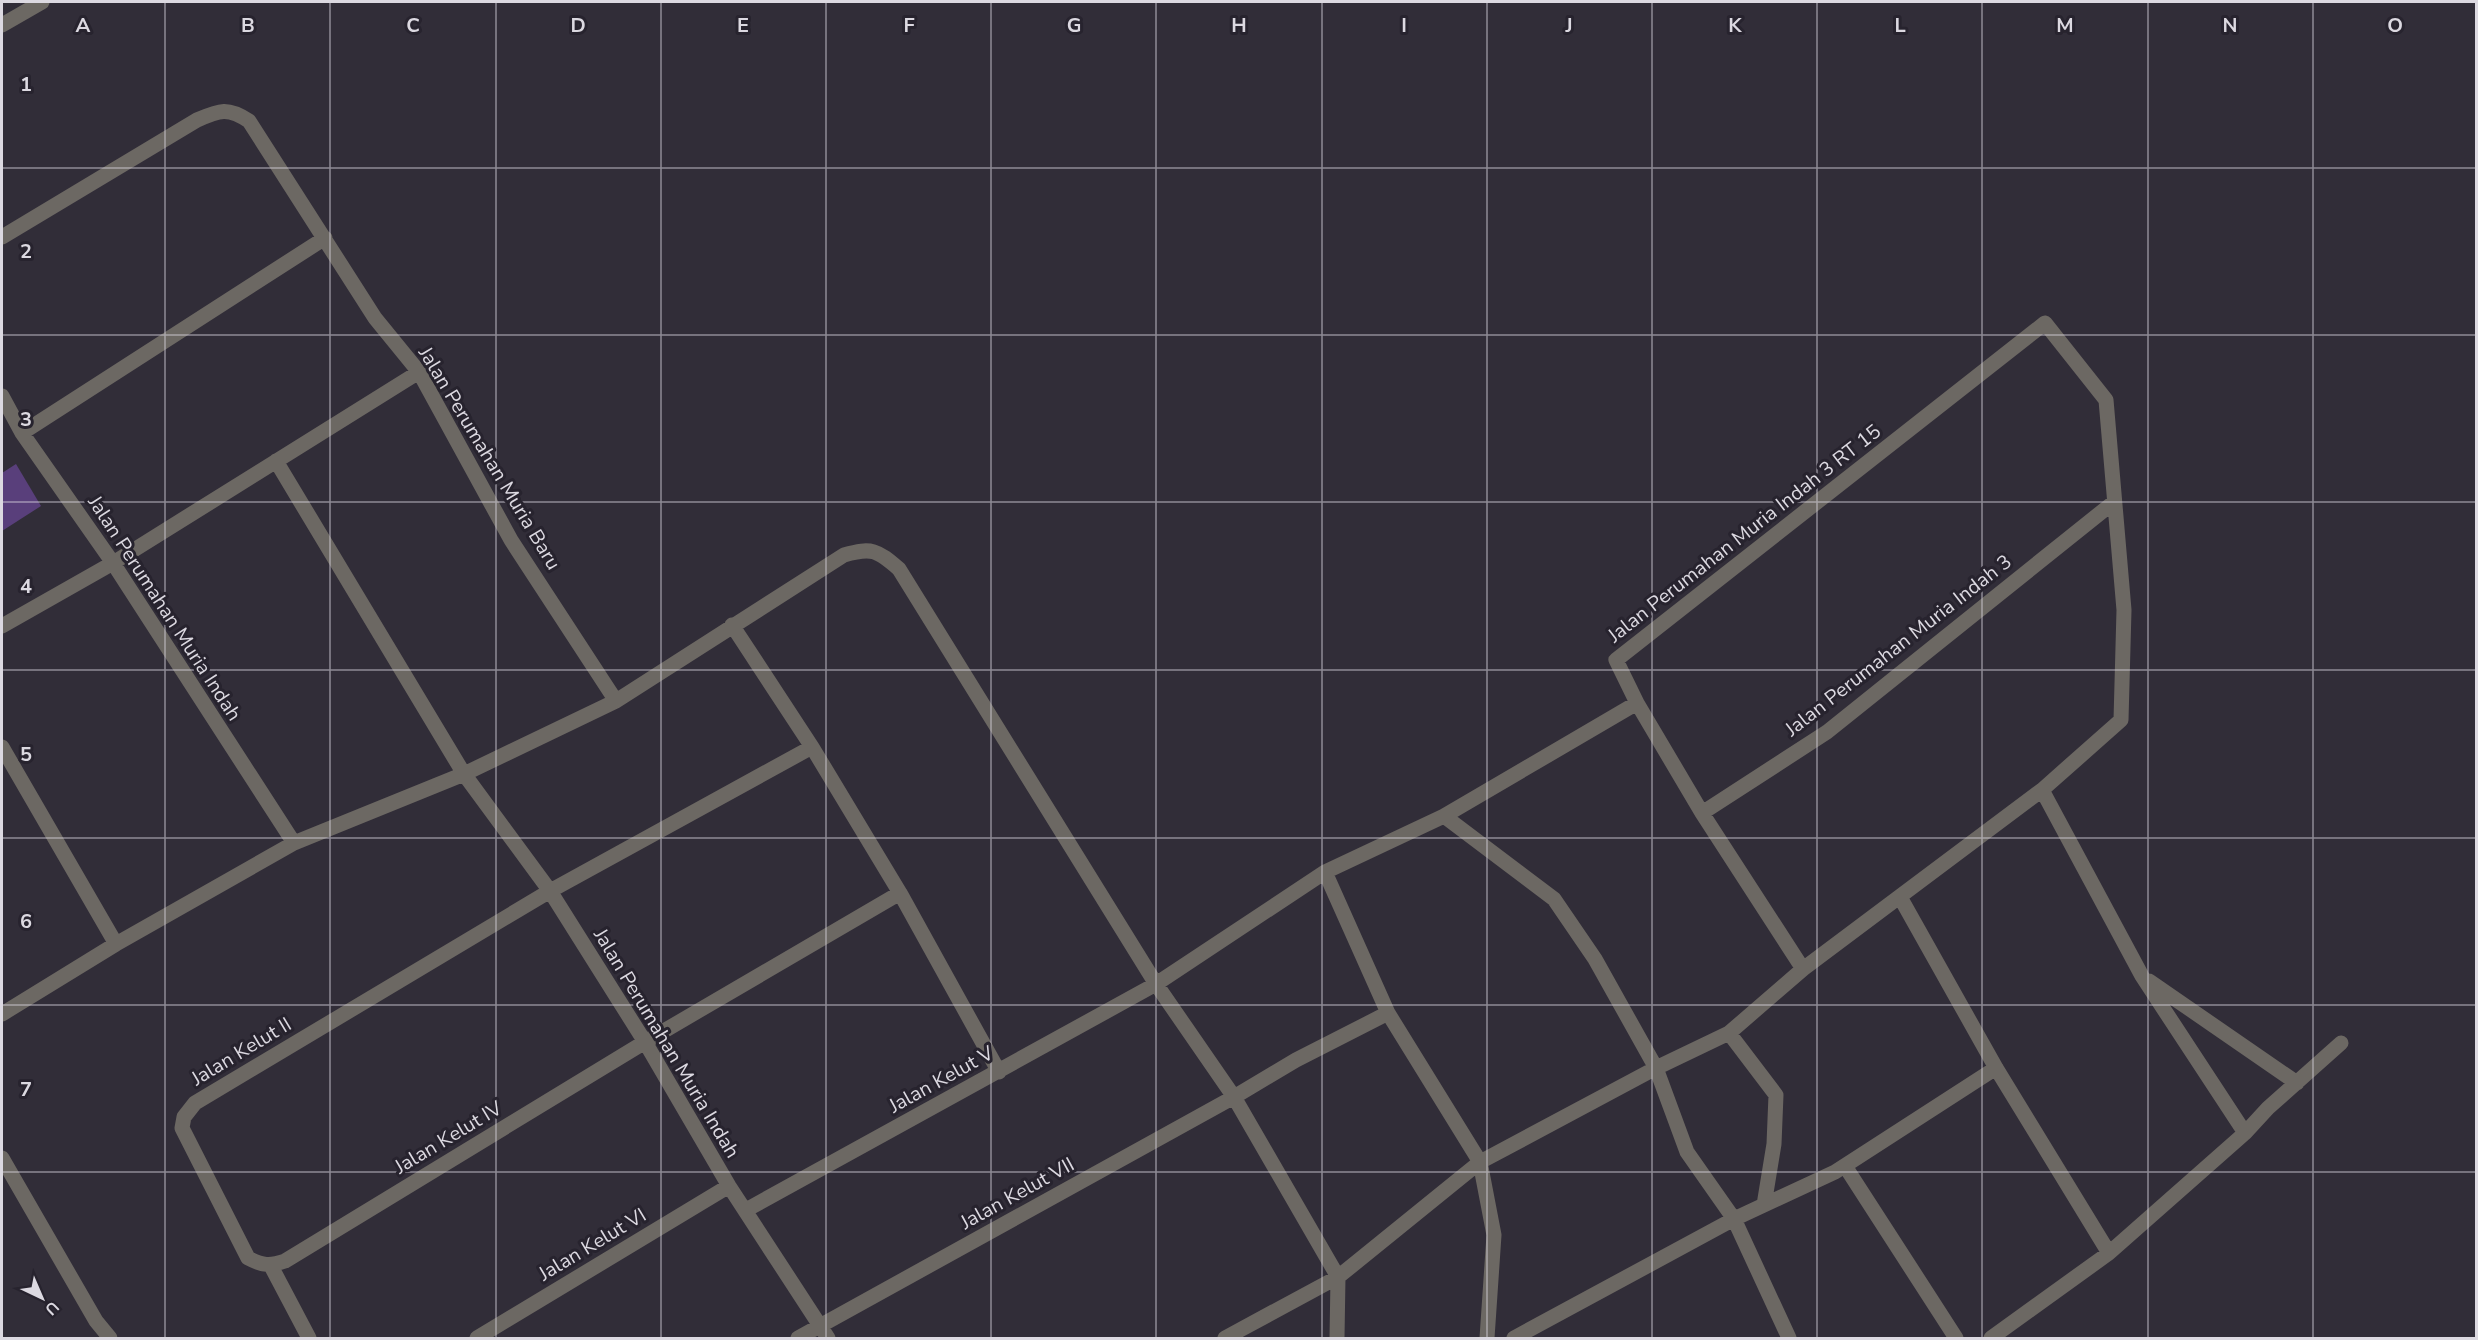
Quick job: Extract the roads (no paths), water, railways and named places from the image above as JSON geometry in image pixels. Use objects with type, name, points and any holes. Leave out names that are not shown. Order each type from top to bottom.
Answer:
[{"type":"street","points":[[2,25],[42,2]]},
{"type":"street","name":"Jalan Perumahan Muria Baru","points":[[2,237],[197,120],[218,111],[235,112],[249,121],[375,318],[419,372],[511,540],[616,701]]},
{"type":"street","points":[[22,433],[325,238]]},
{"type":"street","name":"Jalan Perumahan Muria Indah 3 RT 15","points":[[1637,703],[1616,660],[2045,323],[2106,400],[2124,610],[2121,720],[2042,790]]},
{"type":"street","points":[[2,626],[113,563],[419,372]]},
{"type":"street","name":"Jalan Perumahan Muria Indah","points":[[2,396],[22,433],[113,563],[294,843]]},
{"type":"street","points":[[276,461],[464,774]]},
{"type":"street","name":"Jalan Perumahan Muria Indah 3","points":[[1702,813],[1827,732],[2114,502]]},
{"type":"street","points":[[2,1014],[116,944],[294,843],[464,774],[616,701],[844,555],[865,549],[880,553],[899,569],[1156,984],[1234,1097],[1338,1277],[1337,1338]]},
{"type":"street","points":[[732,625],[812,747],[900,893],[999,1072]]},
{"type":"street","points":[[1156,984],[1325,872],[1444,816],[1637,703],[1702,813],[1803,969]]},
{"type":"street","points":[[2,747],[116,944]]},
{"type":"street","name":"Jalan Kelut II","points":[[271,1266],[261,1265],[248,1258],[188,1143],[182,1128],[184,1117],[195,1103],[550,891],[812,747]]},
{"type":"street","name":"Jalan Perumahan Muria Indah","points":[[464,774],[550,891],[645,1042],[729,1186],[824,1332]]},
{"type":"street","points":[[1225,1338],[1338,1277],[1480,1162],[1656,1068],[1730,1033],[1803,969],[2042,790],[2142,976],[2245,1133]]},
{"type":"street","points":[[1444,816],[1554,898],[1595,959],[1656,1068],[1687,1152],[1734,1219],[1789,1338]]},
{"type":"street","points":[[1325,872],[1388,1013],[1480,1162],[1494,1235],[1487,1338]]},
{"type":"street","name":"Jalan Kelut IV","points":[[271,1266],[285,1261],[645,1042],[900,893]]},
{"type":"street","points":[[1900,897],[1996,1068],[2109,1253]]},
{"type":"street","points":[[2142,976],[2298,1083]]},
{"type":"street","name":"Jalan Kelut V","points":[[746,1210],[1156,984]]},
{"type":"street","points":[[1234,1097],[1296,1060],[1388,1013]]},
{"type":"street","points":[[1730,1033],[1776,1095],[1774,1144],[1764,1205]]},
{"type":"street","points":[[1991,1338],[2109,1253],[2245,1133],[2268,1108],[2341,1043]]},
{"type":"street","points":[[1514,1338],[1734,1219],[1845,1166],[1996,1068]]},
{"type":"street","name":"Jalan Kelut VII","points":[[798,1338],[824,1332],[1234,1097]]},
{"type":"street","points":[[2,1158],[96,1322],[110,1338]]},
{"type":"street","points":[[1845,1166],[1956,1338]]},
{"type":"street","name":"Jalan Kelut VI","points":[[477,1338],[729,1186]]},
{"type":"street","points":[[271,1266],[309,1338]]}]
